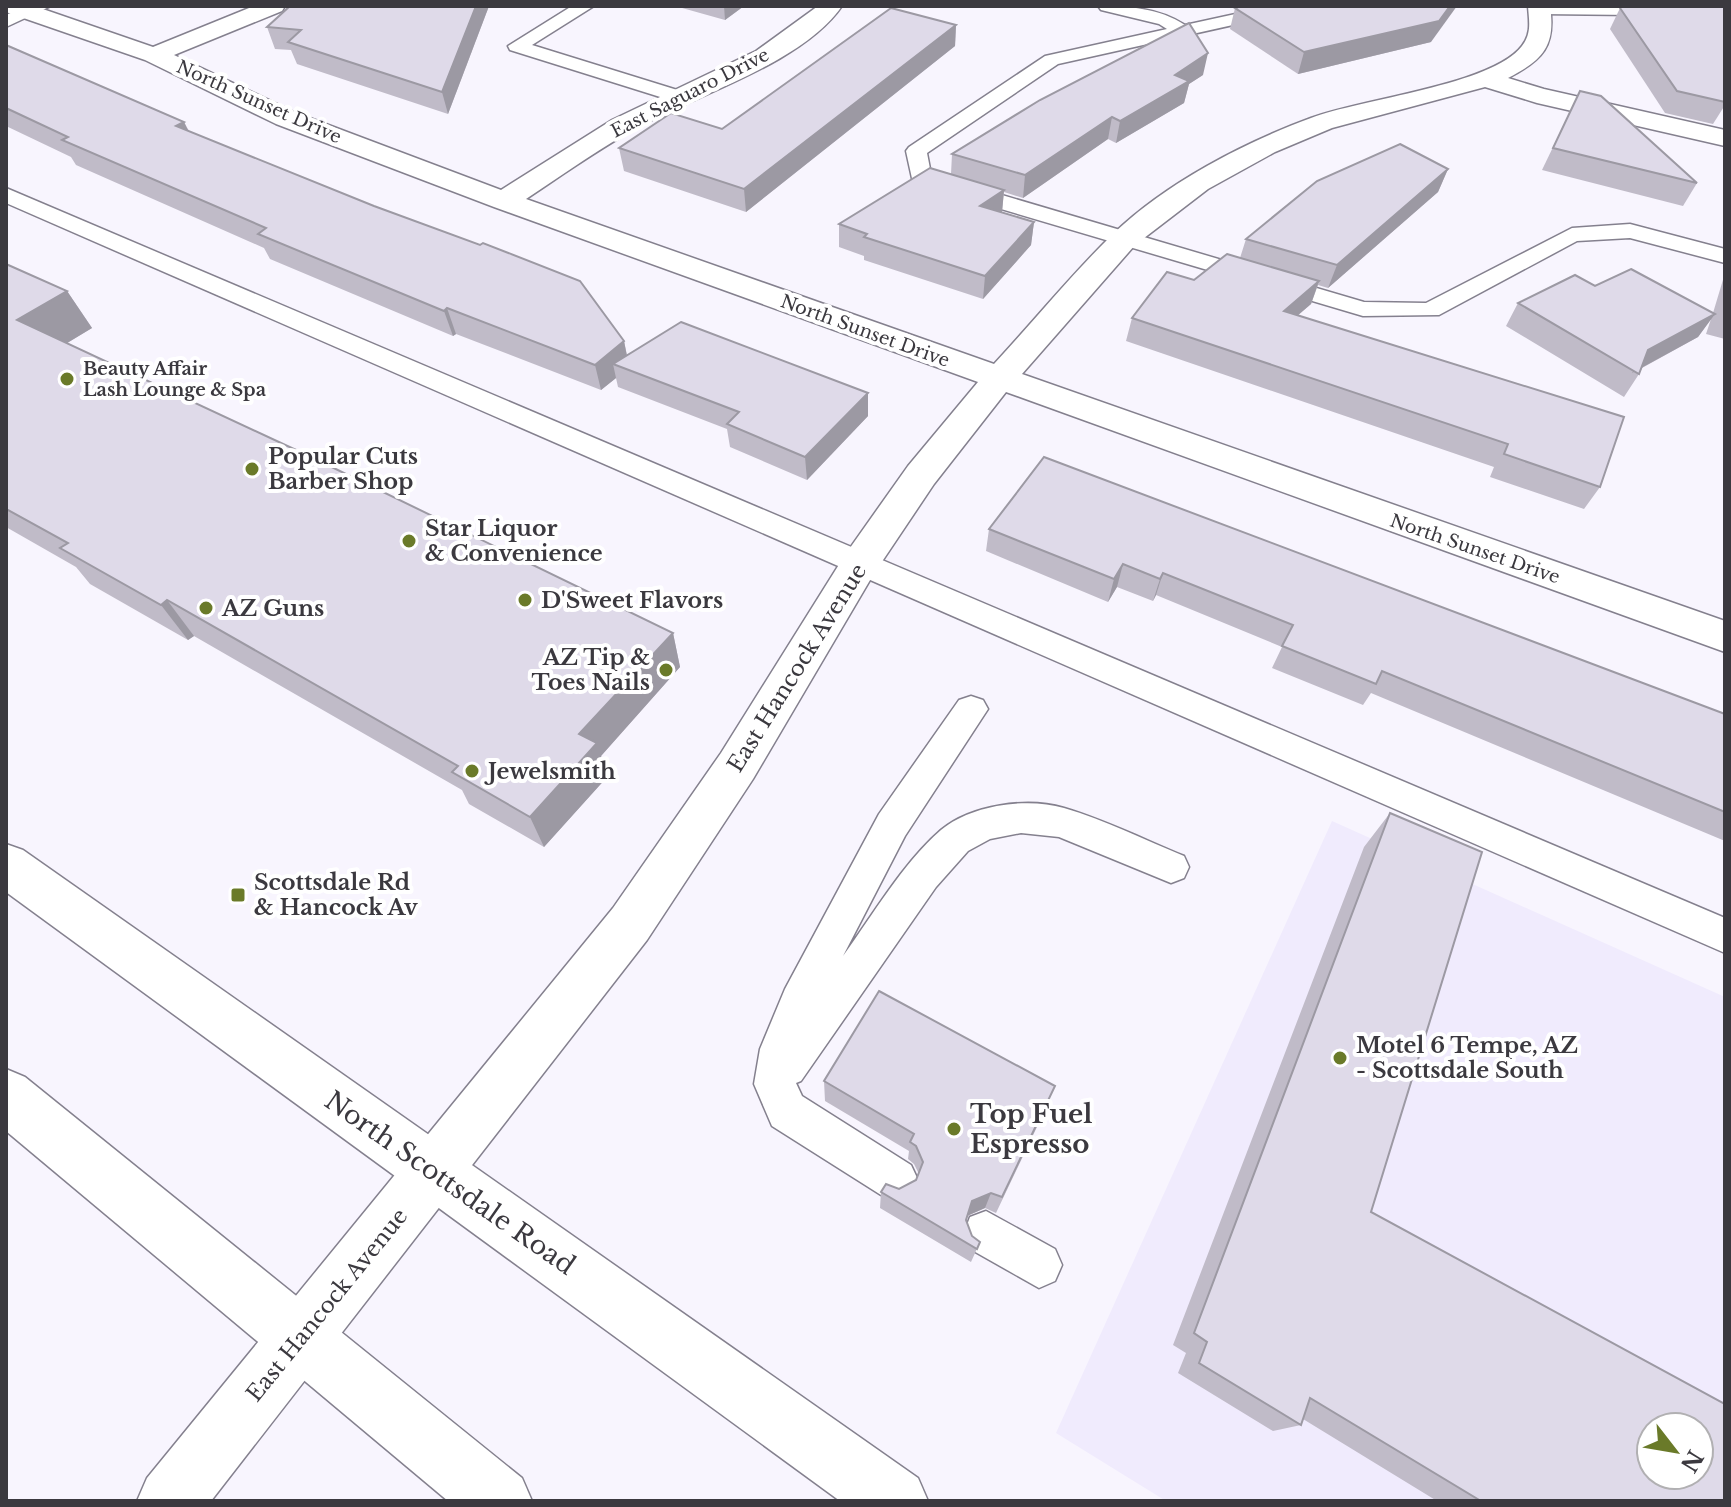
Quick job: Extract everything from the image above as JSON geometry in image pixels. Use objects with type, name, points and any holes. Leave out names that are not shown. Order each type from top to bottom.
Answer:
[{"type":"street","points":[[154,55],[274,6]]},
{"type":"street","name":"East Saguaro Drive","points":[[504,201],[639,116],[740,70],[782,47],[831,6]]},
{"type":"street","name":"East Hancock Avenue","points":[[170,1501],[630,924],[737,766],[859,565],[921,475],[998,380],[1125,239],[1198,183],[1266,146],[1323,122],[1486,79],[1531,52],[1542,31],[1540,7]]},
{"type":"street","name":"North Sunset Drive","points":[[22,11],[154,55],[285,118],[504,201],[998,380],[1725,637]]},
{"type":"street","points":[[1486,79],[1537,95],[1725,138]]},
{"type":"street","name":"North Scottsdale Road","points":[[6,865],[895,1501]]},
{"type":"street","points":[[6,1096],[499,1501]]},
{"type":"lane","points":[[585,6],[517,46],[680,97]]},
{"type":"lane","points":[[1107,6],[1165,20],[1182,31]]},
{"type":"lane","points":[[1296,6],[1052,60],[916,151],[921,178],[1363,309],[1430,310],[1572,235],[1630,231],[1725,256]]},
{"type":"lane","points":[[1540,7],[1725,11]]},
{"type":"lane","points":[[6,195],[1725,936]]},
{"type":"lane","points":[[896,1180],[787,1111],[775,1084],[780,1049],[842,918],[892,825],[971,709]]},
{"type":"lane","points":[[775,1084],[923,876],[955,840],[984,825],[1021,818],[1061,822],[1171,867]]},
{"type":"lane","points":[[986,1233],[1039,1265]]},
{"type":"shaded area","points":[[1332,821],[1725,997],[1725,1501],[1166,1501],[1056,1433]]},
{"type":"building","points":[[290,6],[476,6],[442,92],[288,42],[301,30],[267,27]]},
{"type":"building","points":[[1450,6],[1439,21],[1304,52],[1235,8]]},
{"type":"building","points":[[1621,6],[1725,6],[1725,102],[1677,91]]},
{"type":"building","points":[[891,8],[956,25],[744,189],[619,148],[671,113],[722,129]]},
{"type":"building","points":[[1189,23],[1208,53],[1175,75],[1189,81],[1120,121],[1112,117],[1025,175],[952,154],[1040,100]]},
{"type":"building","points":[[6,45],[184,122],[176,126],[374,206],[480,245],[483,243],[580,281],[624,341],[595,365],[447,308],[444,311],[258,234],[266,228],[62,140],[68,137],[6,108]]},
{"type":"building","points":[[1580,91],[1601,96],[1697,183],[1553,148]]},
{"type":"building","points":[[1400,144],[1448,169],[1337,265],[1246,239],[1317,181]]},
{"type":"building","points":[[930,168],[1004,190],[980,206],[1034,222],[985,276],[864,237],[867,234],[839,224]]},
{"type":"building","points":[[1227,254],[1319,281],[1284,311],[1624,417],[1600,487],[1504,454],[1508,444],[1132,318],[1167,272],[1194,280]]},
{"type":"building","points":[[6,264],[67,291],[17,320],[309,456],[673,633],[579,734],[597,743],[530,817],[452,772],[458,766],[167,600],[161,605],[60,548],[68,543],[6,509]]},
{"type":"building","points":[[1631,269],[1715,314],[1648,350],[1639,374],[1518,303],[1575,275],[1595,286]]},
{"type":"building","points":[[681,322],[868,393],[805,457],[727,424],[739,412],[613,364]]},
{"type":"building","points":[[1044,457],[1725,714],[1725,812],[1382,671],[1376,684],[1282,646],[1293,625],[1163,573],[1160,579],[1123,564],[1114,579],[989,529]]},
{"type":"building","name":"Motel 6 Tempe, AZ - Scottsdale South","points":[[1390,813],[1482,852],[1371,1212],[1725,1404],[1725,1501],[1481,1501],[1310,1398],[1301,1425],[1199,1363],[1207,1342],[1194,1333]]},
{"type":"building","name":"Top Fuel Espresso","points":[[879,991],[1055,1086],[1002,1197],[991,1193],[972,1201],[966,1220],[972,1236],[980,1242],[977,1249],[881,1192],[886,1184],[899,1189],[916,1180],[923,1162],[916,1146],[910,1142],[914,1134],[824,1081]]},
{"type":"place","name":"Beauty Affair Lash Lounge & Spa","points":[[67,379]]},
{"type":"place","name":"Popular Cuts Barber Shop","points":[[252,469]]},
{"type":"place","name":"Star Liquor & Convenience","points":[[409,541]]},
{"type":"place","name":"D'Sweet Flavors","points":[[525,600]]},
{"type":"place","name":"AZ Guns","points":[[206,608]]},
{"type":"place","name":"AZ Tip & Toes Nails","points":[[666,670]]},
{"type":"place","name":"Jewelsmith","points":[[472,771]]},
{"type":"place","name":"Scottsdale Rd & Hancock Av","points":[[238,895]]},
{"type":"place","name":"Motel 6 Tempe, AZ - Scottsdale South","points":[[1340,1058]]},
{"type":"place","name":"Top Fuel Espresso","points":[[954,1129]]}]
